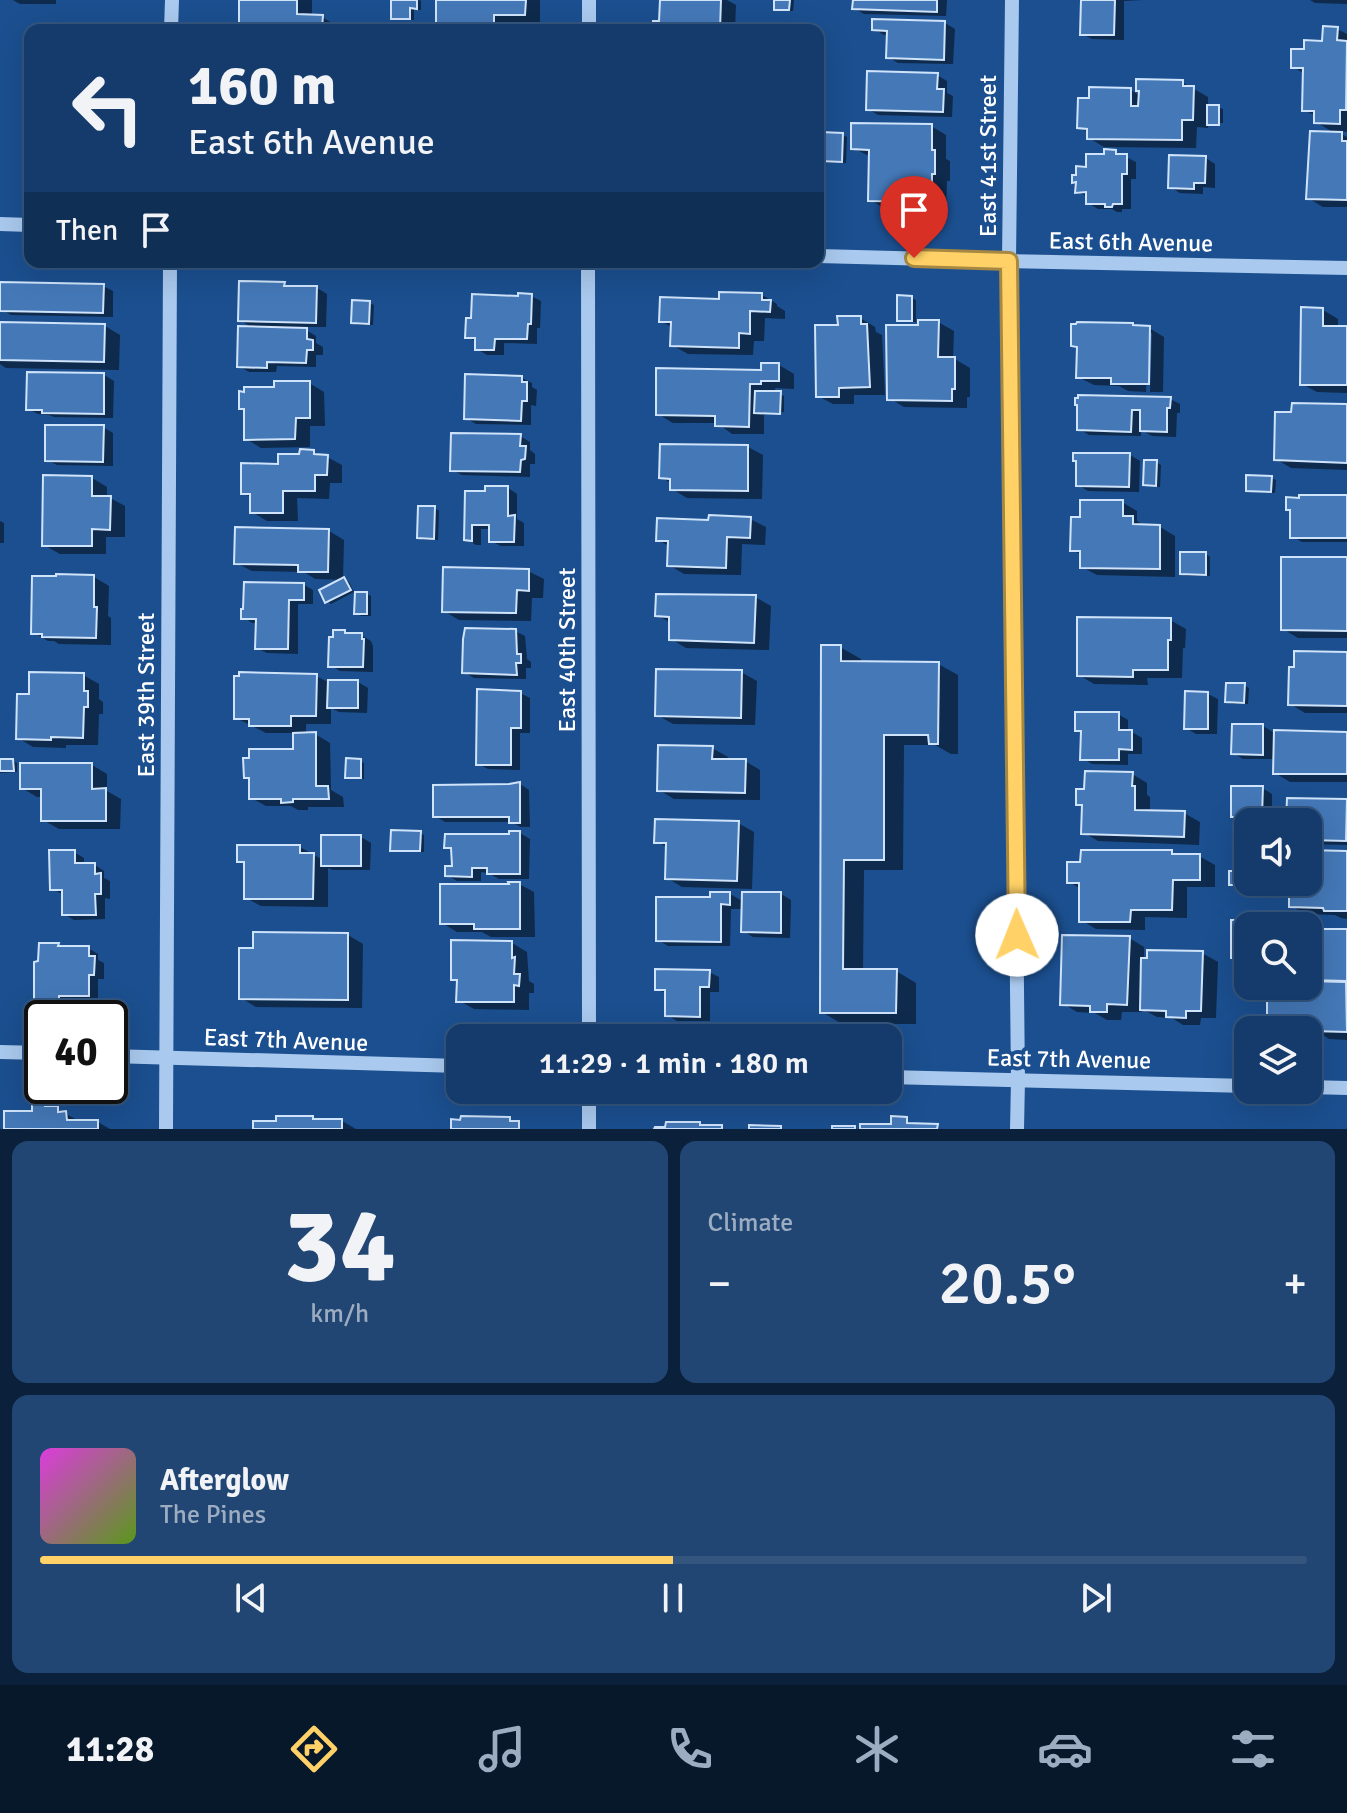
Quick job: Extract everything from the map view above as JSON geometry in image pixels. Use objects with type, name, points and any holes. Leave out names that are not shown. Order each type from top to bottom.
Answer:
[{"type":"street","points":[[171,24],[172,0]]},
{"type":"street","points":[[589,0],[589,24]]},
{"type":"street","name":"East 41st Street","points":[[1012,0],[1009,261],[1017,1129]]},
{"type":"street","points":[[0,224],[24,225]]},
{"type":"street","name":"East 6th Avenue","points":[[824,256],[1347,268]]},
{"type":"street","name":"East 39th Street","points":[[166,1129],[170,268]]},
{"type":"street","name":"East 40th Street","points":[[588,268],[589,1024]]},
{"type":"street","points":[[0,1052],[24,1053]]},
{"type":"street","name":"East 7th Avenue","points":[[128,1057],[446,1066]]},
{"type":"street","name":"East 7th Avenue","points":[[902,1077],[1234,1086]]},
{"type":"street","points":[[1322,1087],[1347,1088]]},
{"type":"street","points":[[589,1104],[589,1129]]},
{"type":"building","points":[[239,0],[297,0],[297,14],[323,15],[322,24],[239,24]]},
{"type":"building","points":[[391,0],[417,0],[417,9],[410,8],[410,19],[391,19]]},
{"type":"building","points":[[436,0],[526,0],[525,15],[494,15],[494,24],[436,24]]},
{"type":"building","points":[[660,0],[721,0],[720,24],[653,24],[653,21],[659,21]]},
{"type":"building","points":[[774,0],[790,0],[789,10],[774,10]]},
{"type":"building","points":[[853,0],[937,0],[937,12],[852,9]]},
{"type":"building","points":[[1081,0],[1115,0],[1114,35],[1080,35]]},
{"type":"building","points":[[872,19],[945,21],[944,60],[886,58],[887,31],[872,30]]},
{"type":"building","points":[[1323,26],[1338,27],[1337,40],[1347,41],[1346,110],[1340,110],[1340,124],[1314,123],[1314,111],[1302,111],[1303,68],[1291,68],[1291,49],[1304,49],[1304,40],[1322,41]]},
{"type":"building","points":[[867,71],[938,73],[937,89],[944,89],[943,112],[866,110]]},
{"type":"building","points":[[1136,79],[1183,80],[1183,86],[1194,86],[1193,120],[1182,120],[1182,140],[1087,139],[1087,129],[1077,128],[1078,98],[1089,98],[1089,87],[1131,88],[1131,106],[1138,106]]},
{"type":"building","points":[[1207,105],[1219,105],[1219,125],[1207,125]]},
{"type":"building","points":[[851,123],[932,124],[935,174],[932,174],[932,202],[868,201],[869,150],[851,149]]},
{"type":"building","points":[[1310,131],[1342,132],[1342,141],[1347,141],[1347,200],[1306,199]]},
{"type":"building","points":[[824,132],[843,133],[842,162],[824,161]]},
{"type":"building","points":[[1104,149],[1127,154],[1127,174],[1122,174],[1122,204],[1113,204],[1112,207],[1086,204],[1086,192],[1075,193],[1076,182],[1072,183],[1076,166],[1086,167],[1086,154],[1104,154]]},
{"type":"building","points":[[1169,155],[1206,156],[1205,183],[1194,183],[1194,189],[1168,188]]},
{"type":"building","points":[[239,281],[317,286],[316,323],[238,321]]},
{"type":"building","points":[[0,282],[104,284],[103,313],[0,311]]},
{"type":"building","points":[[719,292],[762,293],[762,300],[771,300],[770,312],[750,311],[750,334],[739,333],[739,348],[670,346],[671,322],[659,322],[660,297],[719,299]]},
{"type":"building","points":[[518,293],[532,294],[527,339],[495,339],[494,350],[475,350],[475,338],[465,338],[466,318],[471,318],[472,294],[518,296]]},
{"type":"building","points":[[897,295],[912,296],[912,321],[897,321]]},
{"type":"building","points":[[352,300],[370,301],[369,324],[351,323]]},
{"type":"building","points":[[1301,307],[1323,308],[1323,326],[1347,326],[1347,385],[1300,385]]},
{"type":"building","points":[[837,316],[861,316],[861,324],[867,324],[870,387],[839,388],[839,397],[816,397],[815,325],[838,325]]},
{"type":"building","points":[[918,320],[939,320],[938,357],[955,357],[952,401],[887,400],[886,325],[918,325]]},
{"type":"building","points":[[0,322],[105,324],[104,362],[0,360]]},
{"type":"building","points":[[1071,324],[1150,326],[1149,384],[1111,384],[1111,378],[1076,378],[1077,347],[1071,346]]},
{"type":"building","points":[[238,326],[307,328],[307,339],[313,340],[313,350],[307,350],[306,363],[267,362],[267,368],[237,367]]},
{"type":"building","points":[[761,363],[779,363],[779,381],[750,384],[749,427],[715,426],[715,416],[656,415],[656,368],[761,370]]},
{"type":"building","points":[[27,372],[104,373],[104,414],[26,410]]},
{"type":"building","points":[[465,374],[522,376],[522,382],[527,382],[527,401],[522,401],[521,421],[464,419]]},
{"type":"building","points":[[274,381],[310,381],[310,418],[296,418],[295,439],[244,440],[244,409],[239,409],[239,391],[244,392],[244,387],[274,387]]},
{"type":"building","points":[[755,391],[781,391],[780,414],[754,413]]},
{"type":"building","points":[[1078,395],[1171,397],[1170,408],[1167,408],[1167,432],[1140,431],[1140,410],[1132,410],[1131,432],[1077,430],[1075,398]]},
{"type":"building","points":[[1292,403],[1347,404],[1347,463],[1274,460],[1275,412],[1291,412]]},
{"type":"building","points":[[45,425],[104,425],[103,462],[45,461]]},
{"type":"building","points":[[451,433],[521,434],[520,446],[526,446],[520,472],[450,471]]},
{"type":"building","points":[[660,444],[748,445],[748,491],[670,490],[670,479],[659,478]]},
{"type":"building","points":[[300,449],[328,455],[327,475],[315,475],[315,491],[283,491],[283,513],[250,513],[250,494],[241,494],[241,463],[278,464],[278,454],[299,454]]},
{"type":"building","points":[[1073,453],[1130,453],[1129,487],[1076,486]]},
{"type":"building","points":[[1144,460],[1157,460],[1156,486],[1143,485]]},
{"type":"building","points":[[43,475],[92,476],[92,496],[111,496],[110,530],[92,529],[92,546],[42,546]]},
{"type":"building","points":[[1246,475],[1272,476],[1271,492],[1246,491]]},
{"type":"building","points":[[485,486],[508,486],[508,516],[515,515],[514,542],[489,542],[489,525],[472,525],[472,541],[464,540],[465,491],[485,491]]},
{"type":"building","points":[[1299,495],[1347,495],[1347,538],[1290,538],[1290,510],[1286,510],[1286,497],[1299,498]]},
{"type":"building","points":[[1080,500],[1123,500],[1123,516],[1133,516],[1133,524],[1160,525],[1160,569],[1080,568],[1080,551],[1070,551],[1071,517],[1080,517]]},
{"type":"building","points":[[418,506],[435,506],[434,539],[417,538]]},
{"type":"building","points":[[709,515],[751,517],[750,538],[727,537],[726,568],[667,566],[668,541],[656,541],[657,518],[708,520]]},
{"type":"building","points":[[235,527],[329,529],[328,572],[298,572],[298,565],[234,564]]},
{"type":"building","points":[[1180,552],[1206,552],[1206,575],[1180,574]]},
{"type":"building","points":[[1281,557],[1347,557],[1347,631],[1281,630]]},
{"type":"building","points":[[443,567],[529,569],[529,591],[517,590],[516,613],[442,612]]},
{"type":"building","points":[[94,575],[96,638],[31,634],[32,576]]},
{"type":"building","points":[[344,577],[351,590],[325,603],[319,590]]},
{"type":"building","points":[[244,582],[304,583],[304,600],[289,600],[288,649],[255,649],[256,619],[241,619]]},
{"type":"building","points":[[355,592],[367,592],[367,614],[354,614]]},
{"type":"building","points":[[656,594],[756,595],[754,643],[669,640],[669,617],[655,616]]},
{"type":"building","points":[[1077,617],[1171,618],[1168,670],[1133,670],[1133,677],[1077,676]]},
{"type":"building","points":[[465,628],[516,629],[517,654],[521,654],[521,663],[516,663],[517,675],[462,673]]},
{"type":"building","points":[[333,630],[362,633],[363,667],[328,667],[329,637],[333,637]]},
{"type":"building","points":[[821,645],[841,645],[841,661],[939,662],[938,744],[929,744],[928,735],[884,735],[884,860],[844,860],[843,969],[897,969],[896,1013],[820,1013]]},
{"type":"building","points":[[1294,651],[1347,652],[1347,706],[1288,705],[1289,667],[1294,667]]},
{"type":"building","points":[[656,669],[742,670],[741,718],[655,716]]},
{"type":"building","points":[[29,672],[84,673],[88,707],[84,707],[83,738],[16,739],[17,694],[29,694]]},
{"type":"building","points":[[239,672],[317,674],[316,716],[291,716],[291,726],[249,726],[249,719],[234,719],[234,676],[239,676]]},
{"type":"building","points":[[328,680],[358,680],[358,708],[327,708]]},
{"type":"building","points":[[1226,683],[1245,683],[1244,703],[1225,702]]},
{"type":"building","points":[[477,689],[521,691],[521,728],[511,728],[511,765],[476,765]]},
{"type":"building","points":[[1185,691],[1208,692],[1208,729],[1184,729]]},
{"type":"building","points":[[1075,712],[1119,712],[1119,730],[1132,730],[1132,750],[1119,749],[1119,760],[1080,760],[1081,731],[1075,731]]},
{"type":"building","points":[[1232,724],[1263,724],[1263,755],[1231,754]]},
{"type":"building","points":[[1274,730],[1347,732],[1347,774],[1273,774]]},
{"type":"building","points":[[316,732],[316,786],[328,786],[329,799],[293,799],[293,802],[281,803],[281,799],[249,799],[249,778],[244,778],[243,758],[249,758],[249,749],[293,749],[293,733]]},
{"type":"building","points":[[658,745],[713,746],[712,759],[746,759],[745,793],[657,791]]},
{"type":"building","points":[[346,758],[361,759],[361,778],[345,778]]},
{"type":"building","points":[[0,759],[13,759],[14,771],[0,771]]},
{"type":"building","points":[[20,763],[92,763],[92,789],[106,788],[106,821],[41,821],[41,789],[20,789]]},
{"type":"building","points":[[1085,771],[1133,772],[1135,810],[1185,811],[1184,837],[1081,834],[1082,805],[1076,805],[1076,789],[1084,789]]},
{"type":"building","points":[[520,782],[520,823],[509,823],[509,817],[433,817],[433,785]]},
{"type":"building","points":[[1231,786],[1263,786],[1262,808],[1234,808],[1234,817],[1231,817]]},
{"type":"building","points":[[1287,798],[1347,799],[1346,841],[1322,840],[1322,808],[1287,808]]},
{"type":"building","points":[[655,819],[739,821],[737,881],[665,879],[666,843],[654,843]]},
{"type":"building","points":[[391,830],[421,831],[420,851],[390,851]]},
{"type":"building","points":[[509,831],[520,831],[520,874],[487,874],[487,868],[472,868],[472,877],[445,876],[445,866],[452,866],[451,848],[444,848],[445,834],[509,834]]},
{"type":"building","points":[[321,835],[361,835],[361,866],[321,866]]},
{"type":"building","points":[[237,845],[300,845],[300,853],[314,853],[313,899],[244,899],[244,862],[237,862]]},
{"type":"building","points":[[49,850],[75,850],[75,863],[95,863],[95,874],[101,873],[101,894],[95,894],[96,915],[62,915],[62,890],[50,890]]},
{"type":"building","points":[[1081,850],[1172,850],[1172,854],[1200,854],[1200,880],[1173,880],[1172,910],[1131,910],[1130,922],[1079,922],[1079,883],[1067,883],[1067,862],[1080,862]]},
{"type":"building","points":[[1322,850],[1347,851],[1347,911],[1289,907],[1289,896],[1322,896]]},
{"type":"building","points":[[1229,871],[1234,871],[1234,885],[1229,885]]},
{"type":"building","points":[[520,882],[520,929],[474,929],[474,924],[440,924],[440,884]]},
{"type":"building","points":[[710,892],[730,892],[730,905],[721,904],[721,942],[656,941],[656,897],[710,897]]},
{"type":"building","points":[[742,892],[781,892],[781,933],[741,932]]},
{"type":"building","points":[[1231,920],[1234,920],[1234,958],[1231,958]]},
{"type":"building","points":[[1322,929],[1347,929],[1347,981],[1322,980]]},
{"type":"building","points":[[253,932],[348,933],[348,1000],[239,999],[239,948],[253,948]]},
{"type":"building","points":[[1062,935],[1130,936],[1127,1005],[1107,1004],[1107,1012],[1090,1012],[1090,1006],[1060,1005]]},
{"type":"building","points":[[451,940],[512,941],[514,974],[520,974],[519,986],[514,985],[514,1002],[456,1002],[457,980],[451,980]]},
{"type":"building","points":[[39,943],[89,946],[89,956],[95,956],[94,975],[89,975],[89,996],[34,1000],[34,962],[38,961]]},
{"type":"building","points":[[1147,950],[1203,951],[1201,1011],[1186,1011],[1186,1018],[1166,1017],[1166,1011],[1140,1010],[1141,958],[1147,958]]},
{"type":"building","points":[[655,969],[710,970],[709,987],[700,987],[700,1017],[665,1016],[665,990],[655,990]]},
{"type":"building","points":[[1322,981],[1346,982],[1347,1032],[1322,1031],[1322,1016],[1267,1015],[1267,1000],[1322,1000]]},
{"type":"building","points":[[32,1104],[58,1106],[58,1112],[66,1111],[67,1120],[98,1120],[98,1129],[4,1129],[4,1111],[32,1111]]},
{"type":"building","points":[[276,1116],[342,1119],[342,1129],[253,1129],[253,1121],[276,1121]]},
{"type":"building","points":[[461,1116],[510,1117],[510,1121],[519,1121],[519,1129],[451,1129],[451,1119],[460,1120]]},
{"type":"building","points":[[891,1116],[907,1117],[907,1123],[938,1124],[937,1129],[860,1129],[860,1124],[891,1124]]},
{"type":"building","points":[[666,1122],[700,1122],[700,1125],[722,1125],[722,1129],[654,1129],[665,1127]]},
{"type":"building","points":[[749,1125],[781,1126],[781,1129],[749,1129]]},
{"type":"building","points":[[832,1126],[855,1126],[855,1129],[832,1129]]},
{"type":"route","points":[[914,258],[1009,261],[1017,935]]}]
